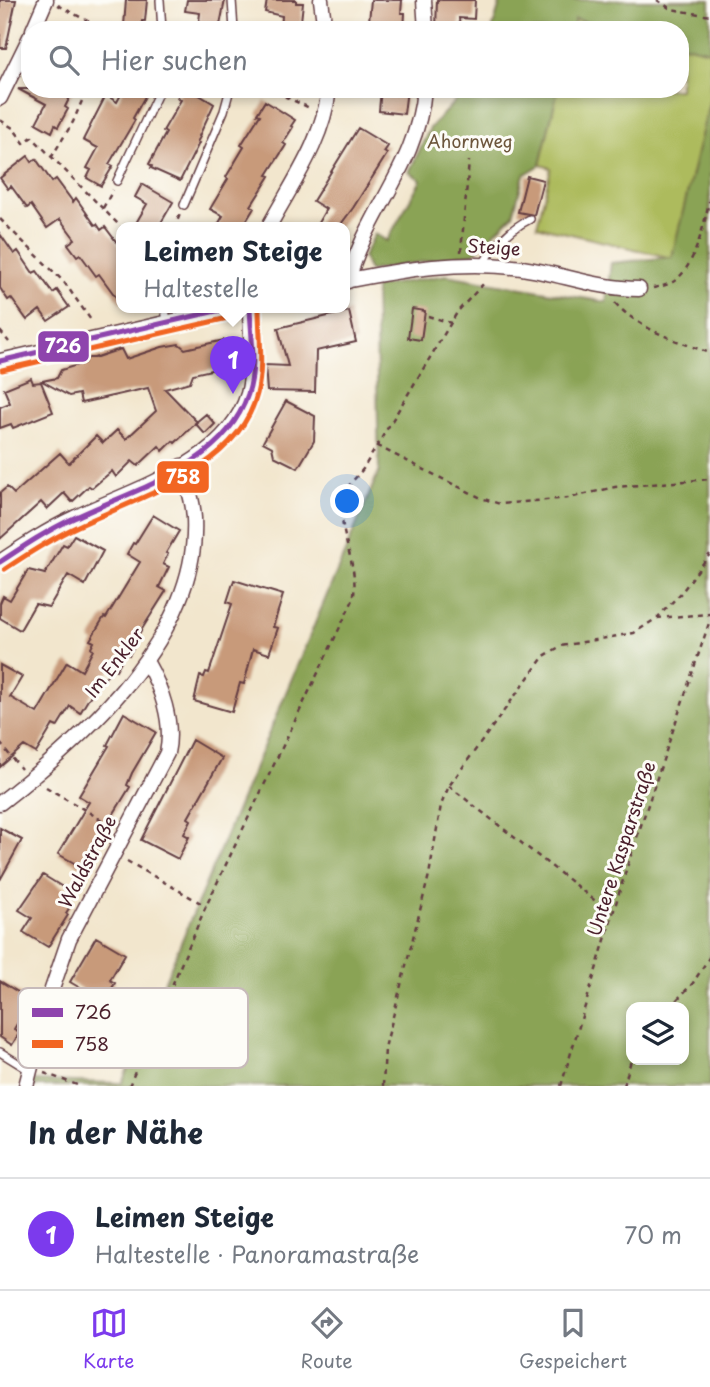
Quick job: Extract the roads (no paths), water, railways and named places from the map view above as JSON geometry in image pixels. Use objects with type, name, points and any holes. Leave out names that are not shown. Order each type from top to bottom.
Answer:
[{"type":"street","points":[[37,21],[46,0]]},
{"type":"street","points":[[321,0],[324,21]]},
{"type":"street","points":[[424,0],[425,21]]},
{"type":"street","points":[[0,98],[21,55]]},
{"type":"street","points":[[271,222],[313,146],[325,115],[327,98]]},
{"type":"street","points":[[350,270],[360,244],[393,187],[411,148],[419,123],[423,98]]},
{"type":"street","name":"Steige","points":[[350,280],[425,267],[460,264],[526,269],[603,286],[639,289]]},
{"type":"street","points":[[0,360],[98,337],[166,315],[184,313]]},
{"type":"street","points":[[0,562],[71,519],[181,466],[215,445],[228,431],[245,400],[250,382],[250,313]]},
{"type":"street","name":"Im Enkler","points":[[0,803],[31,779],[91,724],[146,660],[176,607],[191,560],[193,511],[181,466]]},
{"type":"street","name":"Waldstraße","points":[[53,988],[58,967],[85,906],[162,765],[168,745],[169,727],[164,705],[146,660]]},
{"type":"street","name":"Waldstraße","points":[[26,1086],[32,1068]]},
{"type":"lane","points":[[160,0],[161,21]]},
{"type":"lane","points":[[232,0],[233,21]]},
{"type":"lane","points":[[117,182],[156,98]]},
{"type":"lane","points":[[184,205],[225,111],[228,98]]},
{"type":"lane","points":[[487,265],[492,248],[506,234],[530,219]]},
{"type":"lane","points":[[0,1052],[18,1063]]},
{"type":"lane","points":[[26,1068],[31,1071]]},
{"type":"place","name":"Leimen Steige","points":[[233,394]]},
{"type":"park label","name":"Ahornweg","points":[[470,142]]}]
